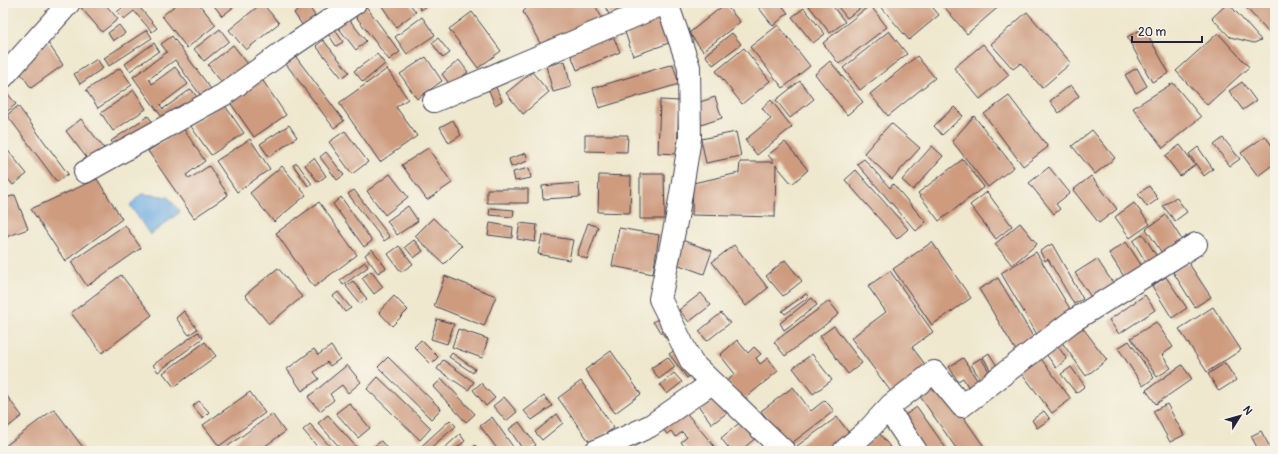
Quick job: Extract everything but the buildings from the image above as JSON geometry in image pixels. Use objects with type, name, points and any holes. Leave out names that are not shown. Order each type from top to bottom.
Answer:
[{"type":"street","points":[[3,77],[69,3]]},
{"type":"street","points":[[86,172],[223,95],[355,3]]},
{"type":"street","points":[[434,100],[666,3],[689,67],[690,138],[678,212],[660,299],[692,363],[784,451]]},
{"type":"street","points":[[844,451],[868,430],[888,409],[934,372],[962,406],[1071,322],[1196,244]]},
{"type":"street","points":[[596,451],[650,426],[712,383]]},
{"type":"street","points":[[888,409],[916,451]]},
{"type":"water","points":[[141,194],[168,197],[180,212],[150,235],[130,205]]}]
